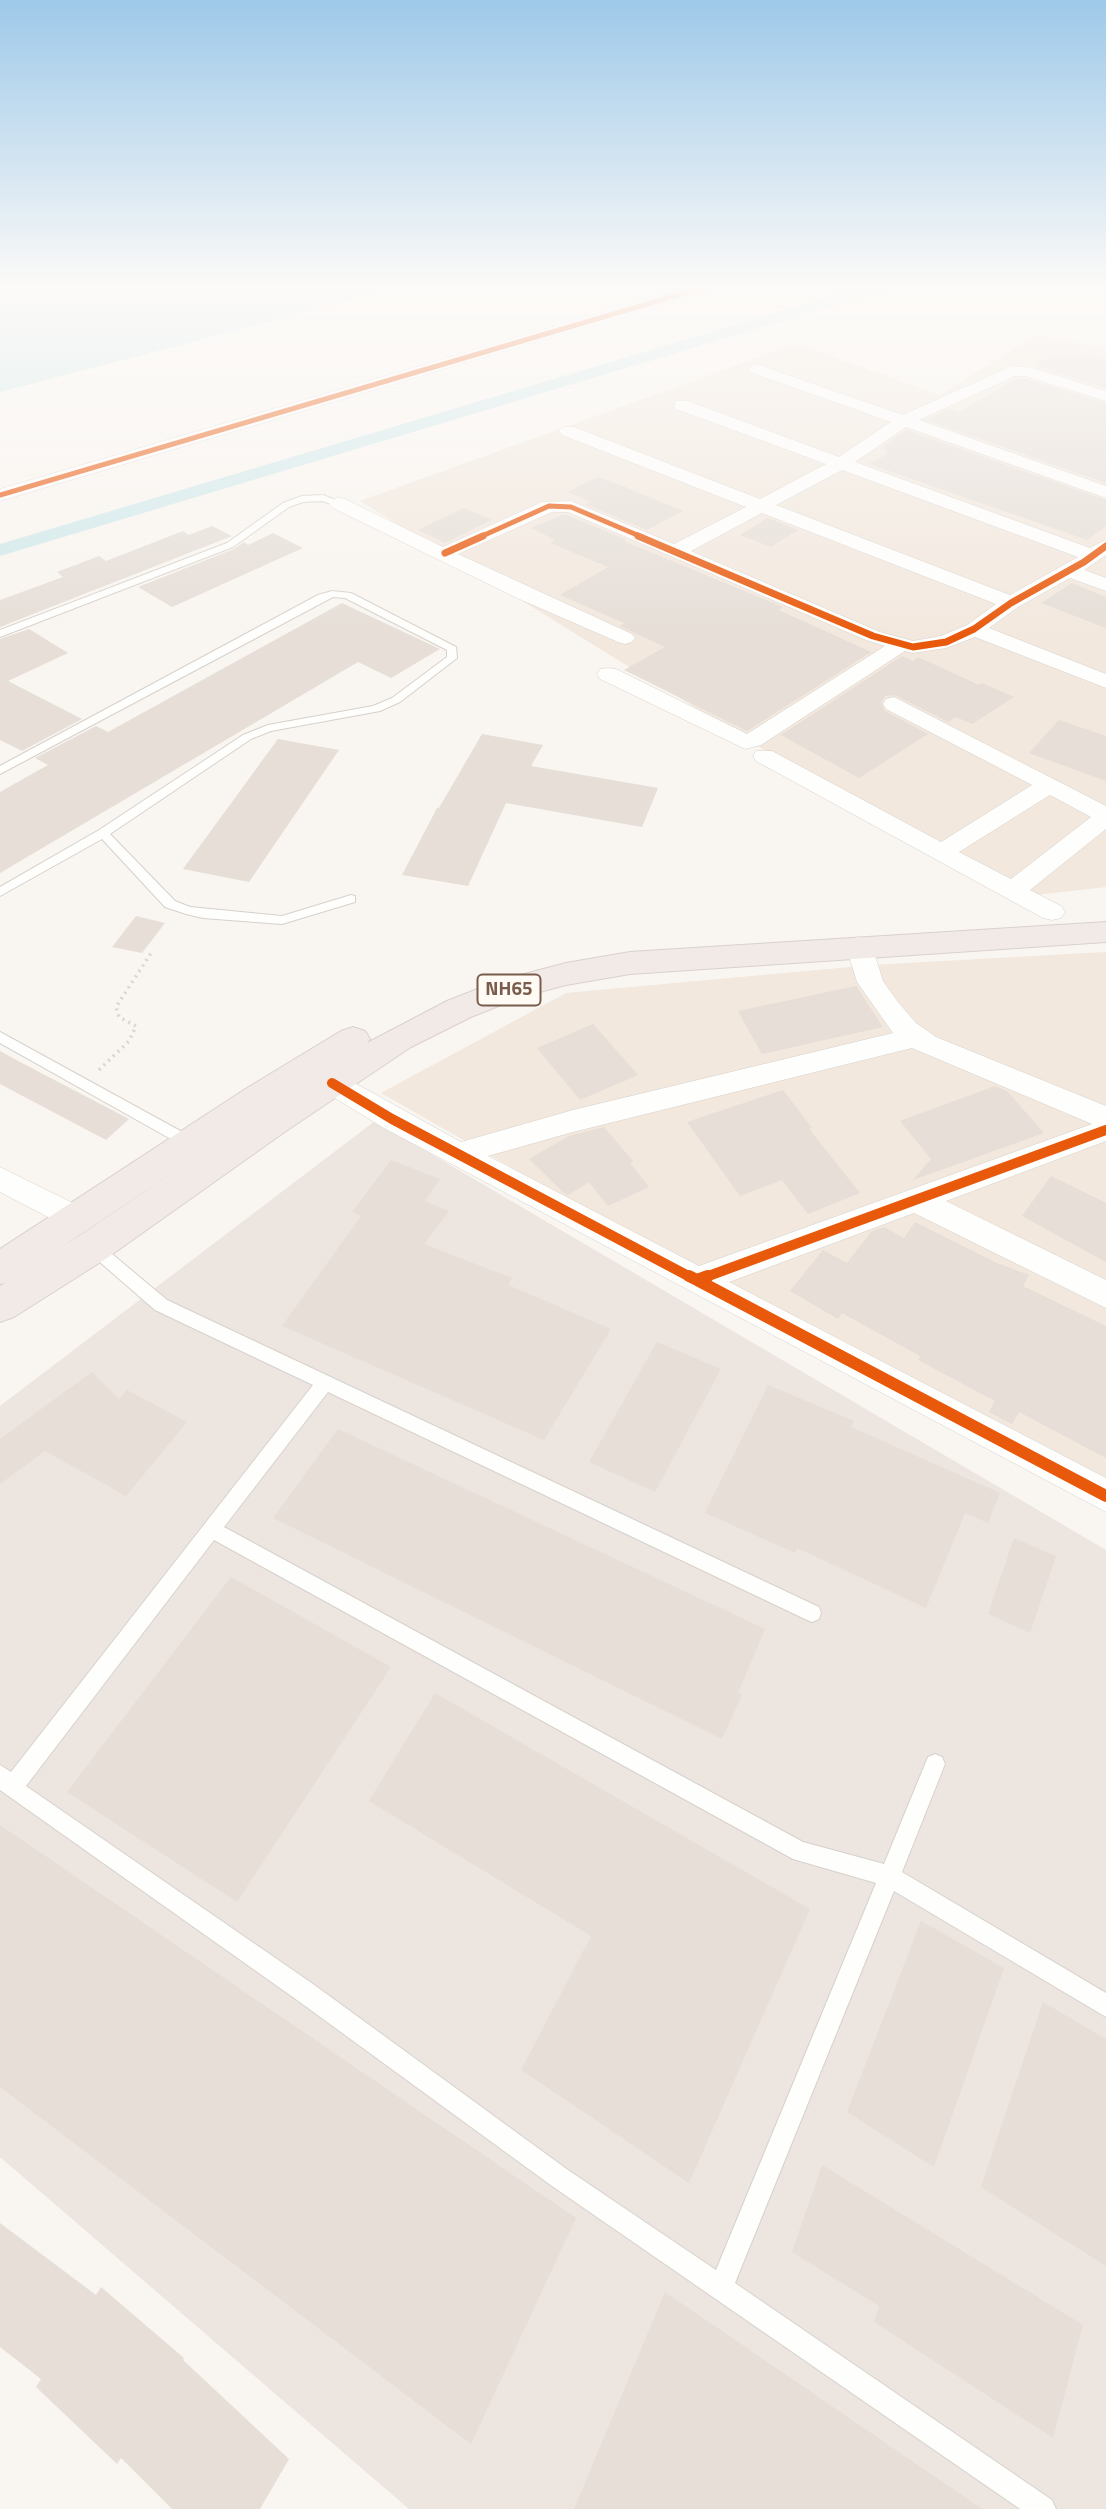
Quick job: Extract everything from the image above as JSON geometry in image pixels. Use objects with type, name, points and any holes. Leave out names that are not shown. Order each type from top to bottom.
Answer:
[{"type":"highway","name":"NH65","points":[[0,1269],[190,1143],[383,1021],[443,991],[547,955],[599,944],[690,934],[1106,908]]},
{"type":"highway","name":"NH65","points":[[0,1306],[93,1247],[398,1039],[459,1009],[510,989],[566,974],[630,963],[1106,932]]},
{"type":"street","points":[[0,495],[311,403]]},
{"type":"street","points":[[853,403],[1106,492]]},
{"type":"street","points":[[678,550],[840,464],[904,421],[942,403]]},
{"type":"street","points":[[682,405],[840,464],[1100,551]]},
{"type":"street","points":[[568,431],[1011,603]]},
{"type":"street","points":[[338,503],[445,553],[524,594],[625,638]]},
{"type":"street","points":[[445,553],[539,510],[559,505],[581,510],[678,550],[873,636],[901,645],[929,647],[974,629],[1011,603],[1100,551]]},
{"type":"street","points":[[1069,571],[1106,585]]},
{"type":"street","points":[[974,629],[1106,682]]},
{"type":"street","points":[[608,674],[745,742],[753,740],[901,645]]},
{"type":"street","points":[[894,704],[1106,816],[1014,890]]},
{"type":"street","points":[[764,756],[1052,912]]},
{"type":"street","points":[[943,851],[1049,785]]},
{"type":"street","points":[[859,946],[870,982],[896,1019],[926,1044],[1106,1118]]},
{"type":"street","points":[[458,1154],[573,1121],[917,1037]]},
{"type":"street","points":[[332,1083],[458,1154],[1106,1496]]},
{"type":"street","points":[[696,1280],[919,1201],[1106,1130]]},
{"type":"street","points":[[0,1178],[76,1219]]},
{"type":"street","points":[[919,1201],[1106,1295]]},
{"type":"lane","points":[[0,634],[230,545],[286,505],[302,499],[323,498],[338,503]]},
{"type":"lane","points":[[0,771],[332,594],[347,595],[452,649],[452,658],[396,701],[362,713],[268,728],[247,737],[103,833],[0,892]]},
{"type":"lane","points":[[103,833],[170,904],[186,910],[203,914],[282,920],[351,899]]},
{"type":"lane","points":[[0,1037],[190,1143]]},
{"type":"lane","points":[[93,1247],[160,1304],[812,1613]]},
{"type":"lane","points":[[324,1384],[211,1529],[6,1782],[305,1992],[560,2178],[1043,2509]]},
{"type":"lane","points":[[211,1529],[800,1852],[889,1876],[1106,2006]]},
{"type":"lane","points":[[721,2287],[934,1764]]},
{"type":"path","points":[[84,1084],[129,1041],[136,1026],[119,1017],[116,1007],[153,950]]},
{"type":"shaded area","points":[[632,403],[1106,403],[1106,887],[1018,897],[769,753],[360,501]]},
{"type":"shaded area","points":[[1106,952],[1106,1507],[381,1093],[566,993],[872,965]]},
{"type":"shaded area","points":[[375,1121],[1106,1550],[1106,2509],[409,2509],[0,2157],[0,1406]]},
{"type":"building","points":[[975,403],[1106,403],[1106,483],[926,420],[949,409],[960,412]]},
{"type":"building","points":[[906,430],[1106,500],[1106,526],[1087,540],[869,464],[887,454],[883,446]]},
{"type":"building","points":[[598,477],[683,511],[647,530],[585,504],[591,502],[567,492]]},
{"type":"building","points":[[464,508],[492,520],[445,543],[418,530]]},
{"type":"building","points":[[562,515],[783,607],[779,610],[871,652],[747,731],[624,670],[665,647],[620,626],[624,623],[560,595],[608,567],[550,543],[555,540],[531,528]]},
{"type":"building","points":[[767,518],[798,530],[771,547],[740,535]]},
{"type":"building","points":[[212,526],[232,536],[0,627],[0,600],[63,577],[57,572],[99,556],[106,561],[183,531],[189,535]]},
{"type":"building","points":[[273,533],[303,548],[172,607],[138,587],[234,549],[244,542],[248,545]]},
{"type":"building","points":[[1072,583],[1106,597],[1106,628],[1041,603]]},
{"type":"building","points":[[342,603],[440,649],[391,678],[358,662],[0,873],[0,792],[48,765],[35,758],[96,726],[108,732]]},
{"type":"building","points":[[29,629],[68,653],[8,681],[82,719],[22,751],[0,740],[0,639]]},
{"type":"building","points":[[902,656],[913,661],[918,657],[979,685],[982,683],[1014,697],[972,724],[956,717],[948,722],[895,695],[885,696],[881,703],[885,711],[928,734],[859,778],[781,735]]},
{"type":"building","points":[[1059,720],[1106,736],[1106,781],[1029,753]]},
{"type":"building","points":[[482,734],[543,745],[531,766],[658,788],[642,827],[506,803],[468,886],[402,875],[437,808]]},
{"type":"building","points":[[278,739],[339,750],[249,882],[183,869]]},
{"type":"building","points":[[136,916],[165,923],[142,953],[112,947]]},
{"type":"building","points":[[856,986],[883,1027],[762,1054],[738,1011]]},
{"type":"building","points":[[593,1024],[638,1075],[580,1100],[537,1048]]},
{"type":"building","points":[[0,1051],[129,1119],[106,1140],[0,1084]]},
{"type":"building","points":[[995,1086],[1007,1091],[1044,1133],[913,1180],[931,1159],[900,1121]]},
{"type":"building","points":[[783,1090],[812,1128],[809,1129],[860,1193],[808,1214],[782,1180],[740,1196],[687,1122]]},
{"type":"building","points":[[604,1127],[633,1161],[630,1163],[649,1187],[608,1206],[589,1182],[568,1195],[529,1159],[569,1136]]},
{"type":"building","points":[[391,1160],[440,1179],[425,1201],[449,1211],[424,1244],[512,1278],[508,1285],[611,1329],[544,1440],[282,1326],[361,1216],[352,1212]]},
{"type":"building","points":[[1051,1176],[1106,1203],[1106,1262],[1022,1216]]},
{"type":"building","points":[[915,1222],[997,1263],[1029,1275],[1023,1286],[1106,1326],[1106,1458],[1019,1412],[1012,1424],[989,1412],[995,1401],[918,1360],[920,1356],[842,1313],[838,1319],[790,1291],[823,1250],[847,1263],[872,1231],[884,1227],[904,1238]]},
{"type":"building","points":[[657,1342],[721,1369],[655,1492],[589,1462]]},
{"type":"building","points":[[92,1372],[119,1399],[127,1390],[187,1422],[126,1496],[45,1451],[0,1484],[0,1439]]},
{"type":"building","points":[[768,1385],[854,1421],[851,1427],[1000,1493],[988,1523],[965,1513],[926,1608],[797,1548],[795,1553],[705,1513]]},
{"type":"building","points":[[338,1429],[765,1629],[738,1693],[742,1695],[722,1739],[273,1518]]},
{"type":"building","points":[[1014,1538],[1056,1556],[1030,1633],[988,1614]]},
{"type":"building","points":[[231,1577],[391,1667],[237,1902],[67,1792]]},
{"type":"building","points":[[435,1693],[810,1909],[689,2183],[521,2070],[591,1936],[369,1801]]},
{"type":"building","points":[[0,1825],[576,2218],[471,2444],[0,2087]]},
{"type":"building","points":[[921,1921],[1004,1968],[934,2167],[847,2112]]},
{"type":"building","points":[[1043,2002],[1106,2039],[1106,2266],[981,2187]]},
{"type":"building","points":[[822,2165],[1083,2325],[1053,2438],[874,2322],[879,2306],[792,2252]]},
{"type":"building","points":[[0,2223],[96,2295],[101,2287],[184,2358],[183,2360],[289,2459],[260,2509],[172,2509],[121,2458],[117,2464],[36,2387],[41,2379],[0,2347]]},
{"type":"building","points":[[665,2292],[982,2509],[574,2509]]},
{"type":"waterway","points":[[0,550],[491,403]]},
{"type":"cycle path","points":[[0,495],[311,403]]},
{"type":"cycle path","points":[[445,553],[549,506],[571,507],[873,636],[913,647],[946,642],[974,629],[1011,603],[1084,562],[1106,546]]},
{"type":"cycle path","points":[[332,1083],[392,1119],[697,1280]]},
{"type":"cycle path","points":[[1106,1130],[697,1280],[1106,1496]]}]
